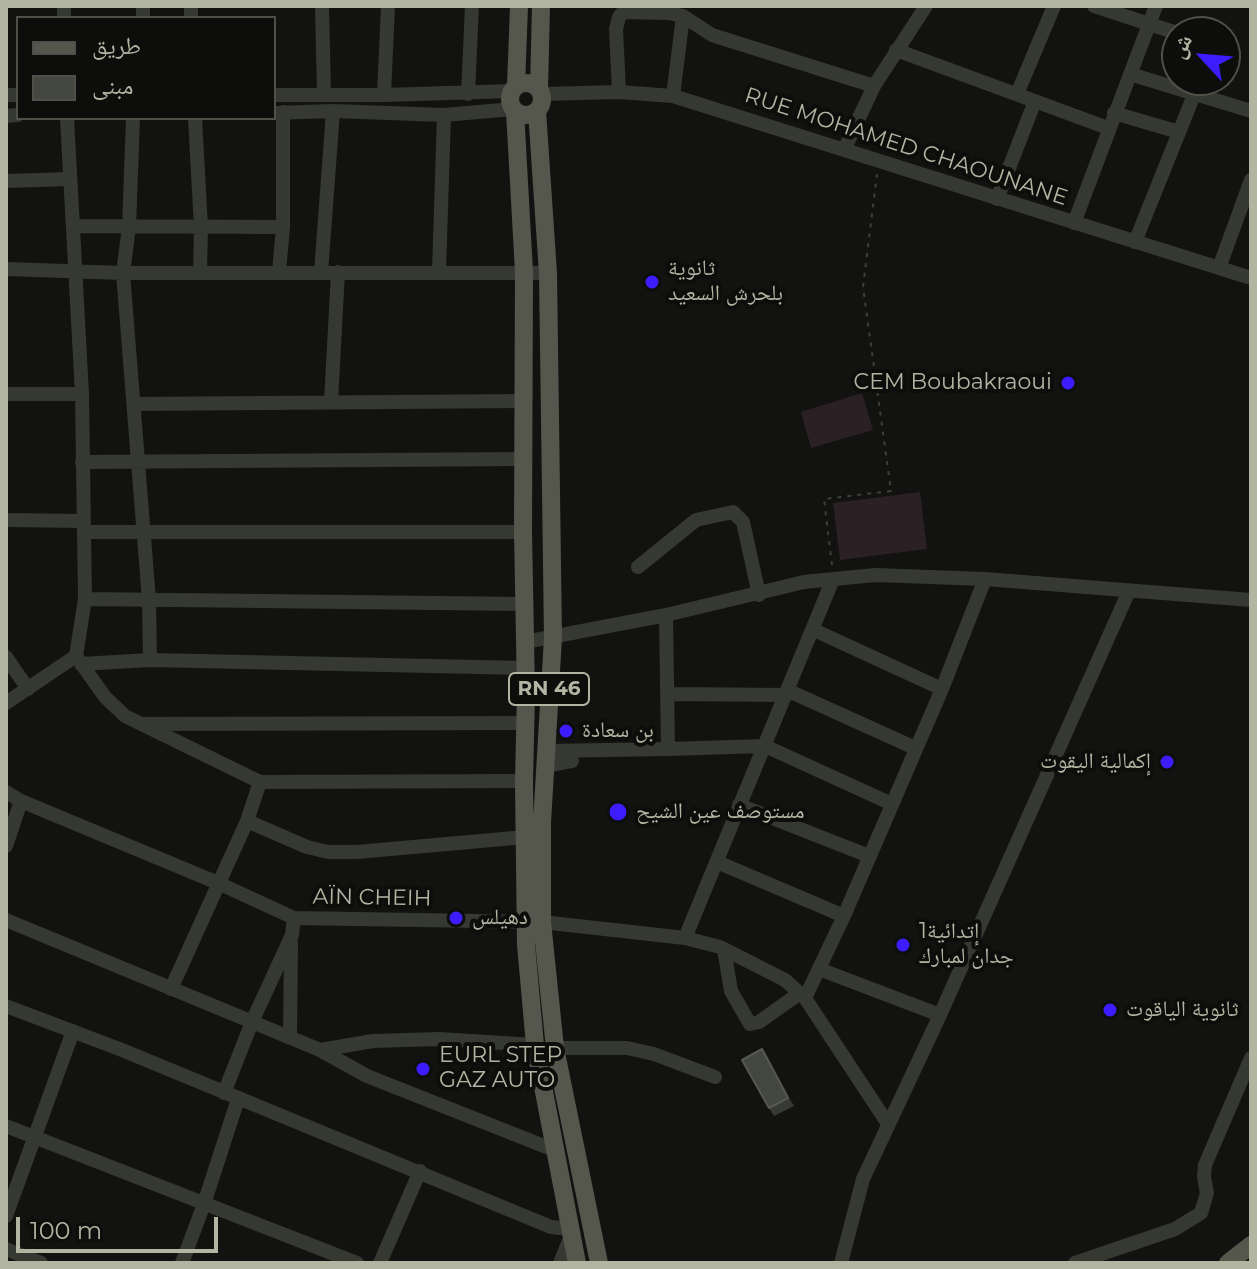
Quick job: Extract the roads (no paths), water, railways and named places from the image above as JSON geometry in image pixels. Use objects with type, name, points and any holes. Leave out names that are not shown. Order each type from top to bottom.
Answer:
[{"type":"main road","name":"RN 46","points":[[519,6],[514,99],[524,272],[525,837],[534,922],[555,1048],[599,1263]]},
{"type":"main road","name":"RN 46","points":[[541,6],[539,98],[548,273],[553,638],[534,922],[535,1045],[577,1263]]},
{"type":"main road","points":[[528,83],[539,98],[524,115],[514,99],[528,83]]},
{"type":"main road","points":[[1228,1263],[1251,1245]]},
{"type":"street","points":[[322,6],[324,94]]},
{"type":"street","points":[[384,95],[388,6]]},
{"type":"street","points":[[468,94],[472,6]]},
{"type":"street","points":[[844,150],[874,86],[926,6]]},
{"type":"street","points":[[1017,94],[1054,6]]},
{"type":"street","points":[[1094,6],[1161,28]]},
{"type":"street","points":[[1074,223],[1156,6]]},
{"type":"street","points":[[619,92],[616,29],[623,12],[683,16],[712,35],[874,86]]},
{"type":"street","points":[[673,96],[683,16]]},
{"type":"street","points":[[896,50],[1035,101],[1111,121],[1179,132]]},
{"type":"street","points":[[1130,74],[1161,80]]},
{"type":"street","name":"RUE MOHAMED CHAOUNANE","points":[[539,98],[619,92],[673,96],[1251,278]]},
{"type":"street","points":[[276,95],[468,94],[514,99]]},
{"type":"street","points":[[1135,242],[1194,96]]},
{"type":"street","points":[[1218,96],[1251,111]]},
{"type":"street","points":[[279,272],[283,227],[278,112],[444,115],[514,99]]},
{"type":"street","points":[[997,199],[1035,101]]},
{"type":"street","points":[[321,273],[333,111]]},
{"type":"street","points":[[439,272],[444,115]]},
{"type":"street","points":[[67,120],[82,394],[85,599],[78,660],[105,697],[137,724],[260,782],[524,781]]},
{"type":"street","points":[[133,120],[129,227],[123,273],[149,600],[150,660]]},
{"type":"street","points":[[195,120],[201,227],[200,272]]},
{"type":"street","points":[[6,181],[70,179]]},
{"type":"street","points":[[1219,268],[1244,219],[1251,180]]},
{"type":"street","points":[[74,226],[283,227]]},
{"type":"street","points":[[6,269],[123,273],[548,273]]},
{"type":"street","points":[[331,402],[338,272]]},
{"type":"street","points":[[6,394],[82,394]]},
{"type":"street","points":[[134,404],[524,401]]},
{"type":"street","points":[[82,462],[523,459]]},
{"type":"street","points":[[638,567],[696,520],[733,512],[743,522],[759,595]]},
{"type":"street","points":[[6,520],[144,534],[523,532]]},
{"type":"street","points":[[525,642],[666,615],[804,582],[875,575],[985,579],[1251,600]]},
{"type":"street","points":[[685,938],[833,579]]},
{"type":"street","points":[[724,949],[731,991],[750,1024],[759,1022],[802,995],[819,969],[844,916],[942,689],[985,579]]},
{"type":"street","points":[[841,1263],[863,1179],[940,1015],[1129,591]]},
{"type":"street","points":[[85,599],[524,604]]},
{"type":"street","points":[[666,615],[668,749]]},
{"type":"street","points":[[814,630],[942,689]]},
{"type":"street","points":[[6,657],[28,689]]},
{"type":"street","points":[[6,703],[78,660],[525,668]]},
{"type":"street","points":[[669,694],[788,693],[915,748]]},
{"type":"street","points":[[137,724],[525,723]]},
{"type":"street","points":[[544,759],[668,749],[765,746],[892,804]]},
{"type":"street","points":[[544,759],[572,761]]},
{"type":"street","points":[[171,989],[247,821],[260,782]]},
{"type":"street","points":[[6,792],[294,918]]},
{"type":"street","points":[[6,846],[21,801]]},
{"type":"street","points":[[739,805],[869,856]]},
{"type":"street","points":[[247,821],[307,847],[328,852],[525,837]]},
{"type":"street","points":[[717,862],[844,916]]},
{"type":"street","name":"AÏN CHEIH","points":[[182,1263],[204,1204],[252,1022],[292,935],[294,918],[534,922],[685,938],[724,949],[785,980],[802,995]]},
{"type":"street","points":[[6,920],[320,1050],[367,1076],[554,1150]]},
{"type":"street","points":[[290,1038],[292,935]]},
{"type":"street","points":[[819,969],[940,1015]]},
{"type":"street","points":[[802,995],[888,1124]]},
{"type":"street","points":[[6,1006],[570,1234],[560,1263]]},
{"type":"street","points":[[6,1216],[73,1031]]},
{"type":"street","points":[[320,1050],[373,1041],[439,1039],[535,1045]]},
{"type":"street","points":[[555,1048],[627,1048],[715,1077]]},
{"type":"street","points":[[1075,1263],[1175,1229],[1201,1213],[1207,1193],[1205,1165],[1251,1058]]},
{"type":"street","points":[[6,1126],[357,1263]]},
{"type":"street","points":[[380,1263],[420,1171]]},
{"type":"street","points":[[6,1249],[41,1263]]},
{"type":"place","name":"ثانوية بلحرش السعيد","points":[[652,282]]},
{"type":"place","name":"CEM Boubakraoui","points":[[1068,383]]},
{"type":"place","name":"بن سعادة","points":[[566,731]]},
{"type":"place","name":"إكمالية اليقوت","points":[[1167,762]]},
{"type":"place","name":"مستوصف عين الشيح","points":[[618,812]]},
{"type":"place","name":"دهيلس","points":[[456,918]]},
{"type":"place","name":"1إتدائية جدان لمبارك","points":[[903,945]]},
{"type":"place","name":"ثانوية الياقوت","points":[[1110,1010]]},
{"type":"place","name":"EURL STEP GAZ AUTO","points":[[423,1069]]}]
